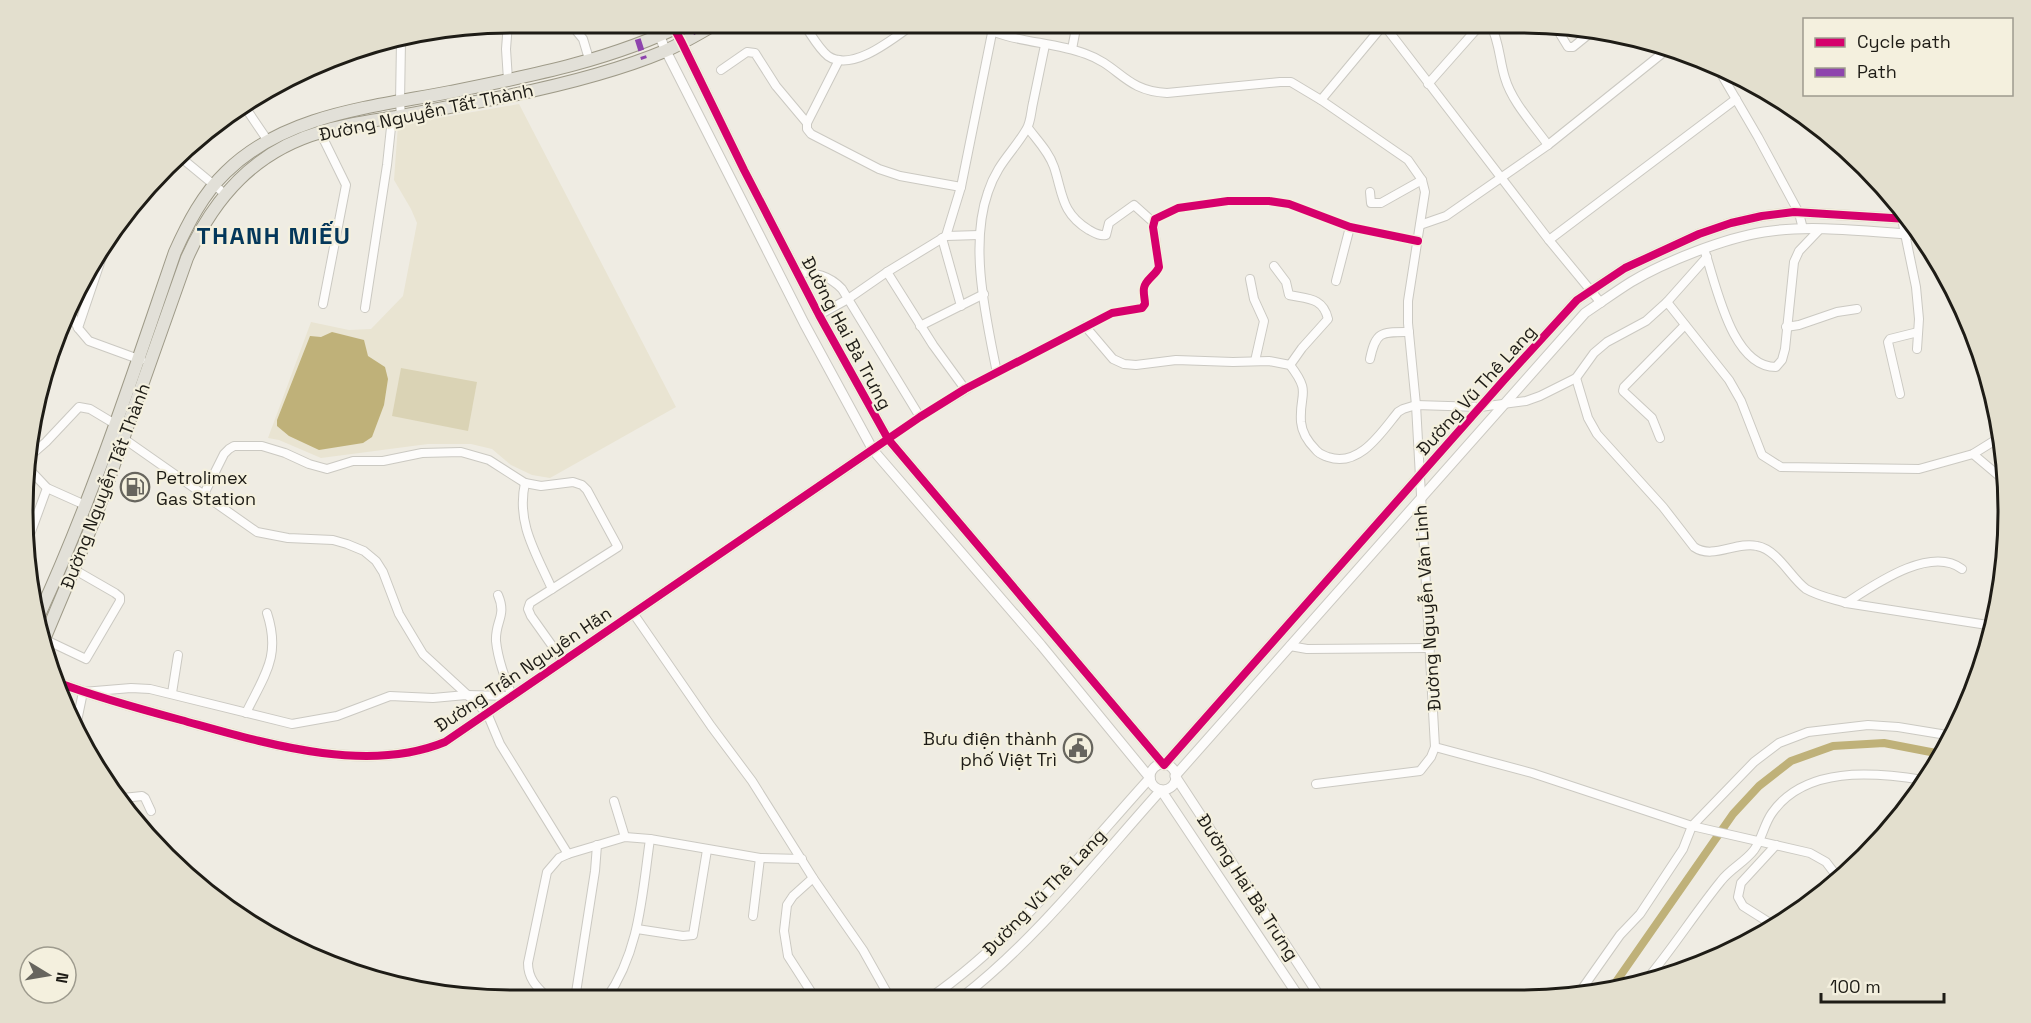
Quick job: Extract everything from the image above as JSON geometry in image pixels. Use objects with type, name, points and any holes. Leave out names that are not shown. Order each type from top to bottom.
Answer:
[{"type":"main road","name":"Đường Nguyễn Tất Thành","points":[[43,607],[63,563],[85,505],[175,252],[191,218],[214,186],[235,164],[268,141],[316,119],[508,80],[589,59],[649,33]]},
{"type":"main road","name":"Đường Nguyễn Tất Thành","points":[[49,633],[75,570],[124,438],[187,258],[202,225],[242,176],[274,153],[320,132],[509,96],[576,80],[666,51],[700,33]]},
{"type":"street","points":[[507,33],[508,80]]},
{"type":"street","points":[[578,33],[583,39],[589,59]]},
{"type":"street","name":"Đường Hai Bà Trưng","points":[[659,33],[666,51],[804,323],[873,450],[1003,600],[1150,778]]},
{"type":"street","name":"Đường Hai Bà Trưng","points":[[679,33],[819,315],[888,439],[1164,765]]},
{"type":"street","points":[[810,33],[822,51],[831,58],[839,60],[858,58],[875,51],[901,33]]},
{"type":"street","points":[[961,306],[944,237],[961,187],[992,33],[1089,54],[1134,86],[1150,92],[1167,93],[1291,82],[1408,160],[1422,180],[1381,203],[1371,203],[1370,192]]},
{"type":"street","points":[[1072,49],[1075,33]]},
{"type":"street","points":[[1321,100],[1376,33]]},
{"type":"street","points":[[1389,33],[1500,178],[1601,303]]},
{"type":"street","points":[[1428,84],[1473,33]]},
{"type":"street","points":[[1494,33],[1501,52],[1505,78],[1516,101],[1548,145]]},
{"type":"street","points":[[1561,35],[1568,47],[1573,47],[1584,37]]},
{"type":"street","points":[[997,373],[980,264],[979,235],[987,193],[995,174],[1028,128],[1045,45]]},
{"type":"street","points":[[365,308],[390,142],[400,102],[401,46]]},
{"type":"street","points":[[721,70],[747,52],[754,53],[776,86],[807,123]]},
{"type":"street","points":[[1420,225],[1446,216],[1548,145],[1661,54]]},
{"type":"street","points":[[839,60],[807,123],[807,129],[811,134],[879,169],[900,176],[961,187]]},
{"type":"street","points":[[1724,79],[1799,213],[1803,229]]},
{"type":"street","points":[[1549,240],[1736,99]]},
{"type":"street","points":[[249,112],[268,141]]},
{"type":"street","points":[[888,439],[965,389],[1112,313],[1133,310],[1145,304],[1143,289],[1160,267],[1153,222],[1134,205],[1109,223],[1106,235],[1098,235],[1086,228],[1064,205],[1054,166],[1044,148],[1028,128]]},
{"type":"street","points":[[320,132],[346,185],[323,304]]},
{"type":"street","points":[[186,162],[225,194]]},
{"type":"street","name":"Đường Nguyễn Văn Linh","points":[[1422,180],[1425,192],[1408,301],[1408,332],[1416,405],[1436,747]]},
{"type":"street","points":[[1153,222],[1178,208],[1228,201],[1269,201],[1289,204],[1350,227],[1418,242]]},
{"type":"street","name":"Đường Vũ Thê Lang","points":[[1164,765],[1577,300],[1624,268],[1700,234],[1731,223],[1752,218],[1799,213],[1898,219]]},
{"type":"street","points":[[1336,281],[1350,227]]},
{"type":"street","points":[[1904,228],[1919,302],[1917,349]]},
{"type":"street","name":"Đường Vũ Thê Lang","points":[[1175,776],[1585,313],[1632,281],[1706,253],[1734,238],[1764,232],[1803,229],[1909,234]]},
{"type":"street","points":[[1706,253],[1728,321],[1743,349],[1752,359],[1766,367],[1776,367],[1782,360],[1794,262],[1799,251],[1819,230]]},
{"type":"street","points":[[819,315],[944,237],[979,235]]},
{"type":"street","points":[[1086,326],[1113,359],[1124,364],[1136,365],[1176,360],[1269,361],[1290,365],[1300,378],[1305,392],[1301,422],[1306,439],[1319,454],[1336,460],[1357,454],[1372,444],[1403,409],[1416,405],[1480,407],[1526,401],[1576,378],[1594,353],[1607,342],[1646,321],[1667,302],[1706,253]]},
{"type":"street","points":[[1274,266],[1286,282],[1289,295],[1314,299],[1327,314],[1328,319],[1290,365]]},
{"type":"street","points":[[797,272],[815,273],[830,278],[842,289],[920,417]]},
{"type":"street","points":[[887,272],[920,326],[965,389]]},
{"type":"street","points":[[78,328],[97,273]]},
{"type":"street","points":[[1250,279],[1254,299],[1264,321],[1255,361]]},
{"type":"street","points":[[920,326],[984,294]]},
{"type":"street","points":[[1667,302],[1729,380],[1742,401],[1761,454],[1781,467],[1919,469],[1973,454],[1993,442]]},
{"type":"street","points":[[1786,327],[1799,325],[1828,314],[1857,309]]},
{"type":"street","points":[[73,318],[89,341],[151,364]]},
{"type":"street","points":[[1660,438],[1652,418],[1623,391],[1624,387],[1686,325]]},
{"type":"street","points":[[1370,359],[1373,344],[1378,336],[1387,332],[1408,332]]},
{"type":"street","points":[[1900,394],[1888,342],[1890,339],[1918,332]]},
{"type":"street","points":[[1576,378],[1588,418],[1597,434],[1663,507],[1694,547],[1710,553],[1744,545],[1760,546],[1774,555],[1808,590],[1846,603],[1984,625]]},
{"type":"street","points":[[37,450],[79,407],[90,409],[124,438],[257,532],[288,538],[333,540],[364,551],[376,561],[383,572],[399,614],[423,654],[487,713],[500,744],[568,854]]},
{"type":"street","name":"Đường Trần Nguyên Hãn","points":[[65,685],[237,735],[304,749],[353,756],[392,755],[426,748],[445,741],[487,713],[888,439]]},
{"type":"street","points":[[204,494],[224,454],[234,446],[262,446],[309,465],[327,469],[353,460],[383,461],[422,453],[461,452],[489,460],[525,483],[541,486],[573,482],[582,485],[587,490],[618,547],[530,603],[528,609],[531,616],[563,661]]},
{"type":"street","points":[[1973,454],[1996,474]]},
{"type":"street","points":[[35,475],[47,488],[85,505]]},
{"type":"street","points":[[525,483],[521,498],[525,526],[552,589]]},
{"type":"street","points":[[33,525],[47,488]]},
{"type":"street","points":[[1846,603],[1888,577],[1908,568],[1929,562],[1946,561],[1962,569]]},
{"type":"street","points":[[51,641],[86,659],[120,602],[120,597],[116,593],[75,570]]},
{"type":"street","points":[[78,715],[83,692],[131,688],[172,693],[284,723],[302,723],[337,716],[390,696],[433,699],[466,695],[512,696],[501,666],[496,639],[502,611],[498,595]]},
{"type":"street","points":[[246,713],[271,660],[273,637],[267,613]]},
{"type":"street","points":[[633,613],[752,781],[813,878],[863,950],[886,990]]},
{"type":"street","points":[[1290,646],[1307,649],[1430,648]]},
{"type":"street","points":[[172,693],[178,655]]},
{"type":"street","points":[[1584,986],[1620,935],[1640,914],[1696,827],[1754,762],[1779,743],[1808,732],[1868,725],[1943,734]]},
{"type":"street","points":[[1316,784],[1420,771],[1436,747],[1532,773],[1696,827],[1810,853],[1826,862],[1834,872]]},
{"type":"street","points":[[1164,765],[1172,768],[1175,776],[1173,785],[1161,790],[1154,786],[1150,778],[1154,768],[1164,765]]},
{"type":"street","points":[[1654,971],[1729,871],[1747,858],[1771,814],[1783,800],[1808,784],[1832,777],[1862,774],[1915,779]]},
{"type":"street","name":"Đường Hai Bà Trưng","points":[[1175,776],[1315,990]]},
{"type":"street","name":"Đường Vũ Thê Lang","points":[[941,990],[994,946],[1034,906],[1150,778]]},
{"type":"street","name":"Đường Hai Bà Trưng","points":[[1161,790],[1294,990]]},
{"type":"street","name":"Đường Vũ Thê Lang","points":[[970,990],[1046,918],[1161,790]]},
{"type":"street","points":[[128,797],[142,796],[151,811]]},
{"type":"street","points":[[614,801],[625,837]]},
{"type":"street","points":[[540,990],[534,984],[528,970],[528,963],[547,872],[559,858],[625,837],[650,839],[760,858],[802,859]]},
{"type":"street","points":[[611,990],[628,961],[637,929],[650,839]]},
{"type":"street","points":[[576,990],[596,871],[597,845]]},
{"type":"street","points":[[1767,921],[1743,906],[1738,897],[1741,883],[1776,845]]},
{"type":"street","points":[[637,929],[683,936],[693,935],[707,850]]},
{"type":"street","points":[[753,916],[760,858]]},
{"type":"street","points":[[809,990],[788,956],[784,931],[787,905],[813,878]]},
{"type":"street","points":[[957,979],[962,990]]},
{"type":"shaded area","points":[[519,104],[676,407],[550,478],[532,475],[511,465],[492,449],[471,444],[428,444],[321,458],[279,440],[268,438],[311,322],[349,330],[371,329],[403,296],[417,223],[394,180],[398,125]]},
{"type":"shaded area","points":[[332,332],[364,340],[368,356],[385,367],[388,379],[384,405],[372,437],[363,443],[319,450],[289,436],[277,426],[277,420],[310,336],[321,337]]},
{"type":"shaded area","points":[[401,368],[477,382],[468,431],[392,416]]},
{"type":"waterway","points":[[1617,980],[1733,814],[1759,786],[1791,761],[1833,746],[1884,743],[1933,752]]},
{"type":"marked path","points":[[636,33],[644,59]]},
{"type":"cycle path","points":[[677,33],[819,315],[888,439],[1164,765],[1577,300],[1625,268],[1699,234],[1731,223],[1794,212],[1898,218]]},
{"type":"cycle path","points":[[65,685],[212,729],[313,752],[381,756],[414,751],[445,742],[920,417],[965,389],[1112,313],[1142,308],[1145,304],[1145,285],[1159,267],[1153,227],[1155,219],[1178,208],[1228,201],[1269,201],[1289,204],[1350,227],[1418,241]]},
{"type":"place","name":"Petrolimex Gas Station","points":[[135,487]]},
{"type":"place","name":"Bưu điện thành phố Việt Trì","points":[[1078,748]]},
{"type":"district","name":"THANH MIẾU","points":[[274,235]]}]
